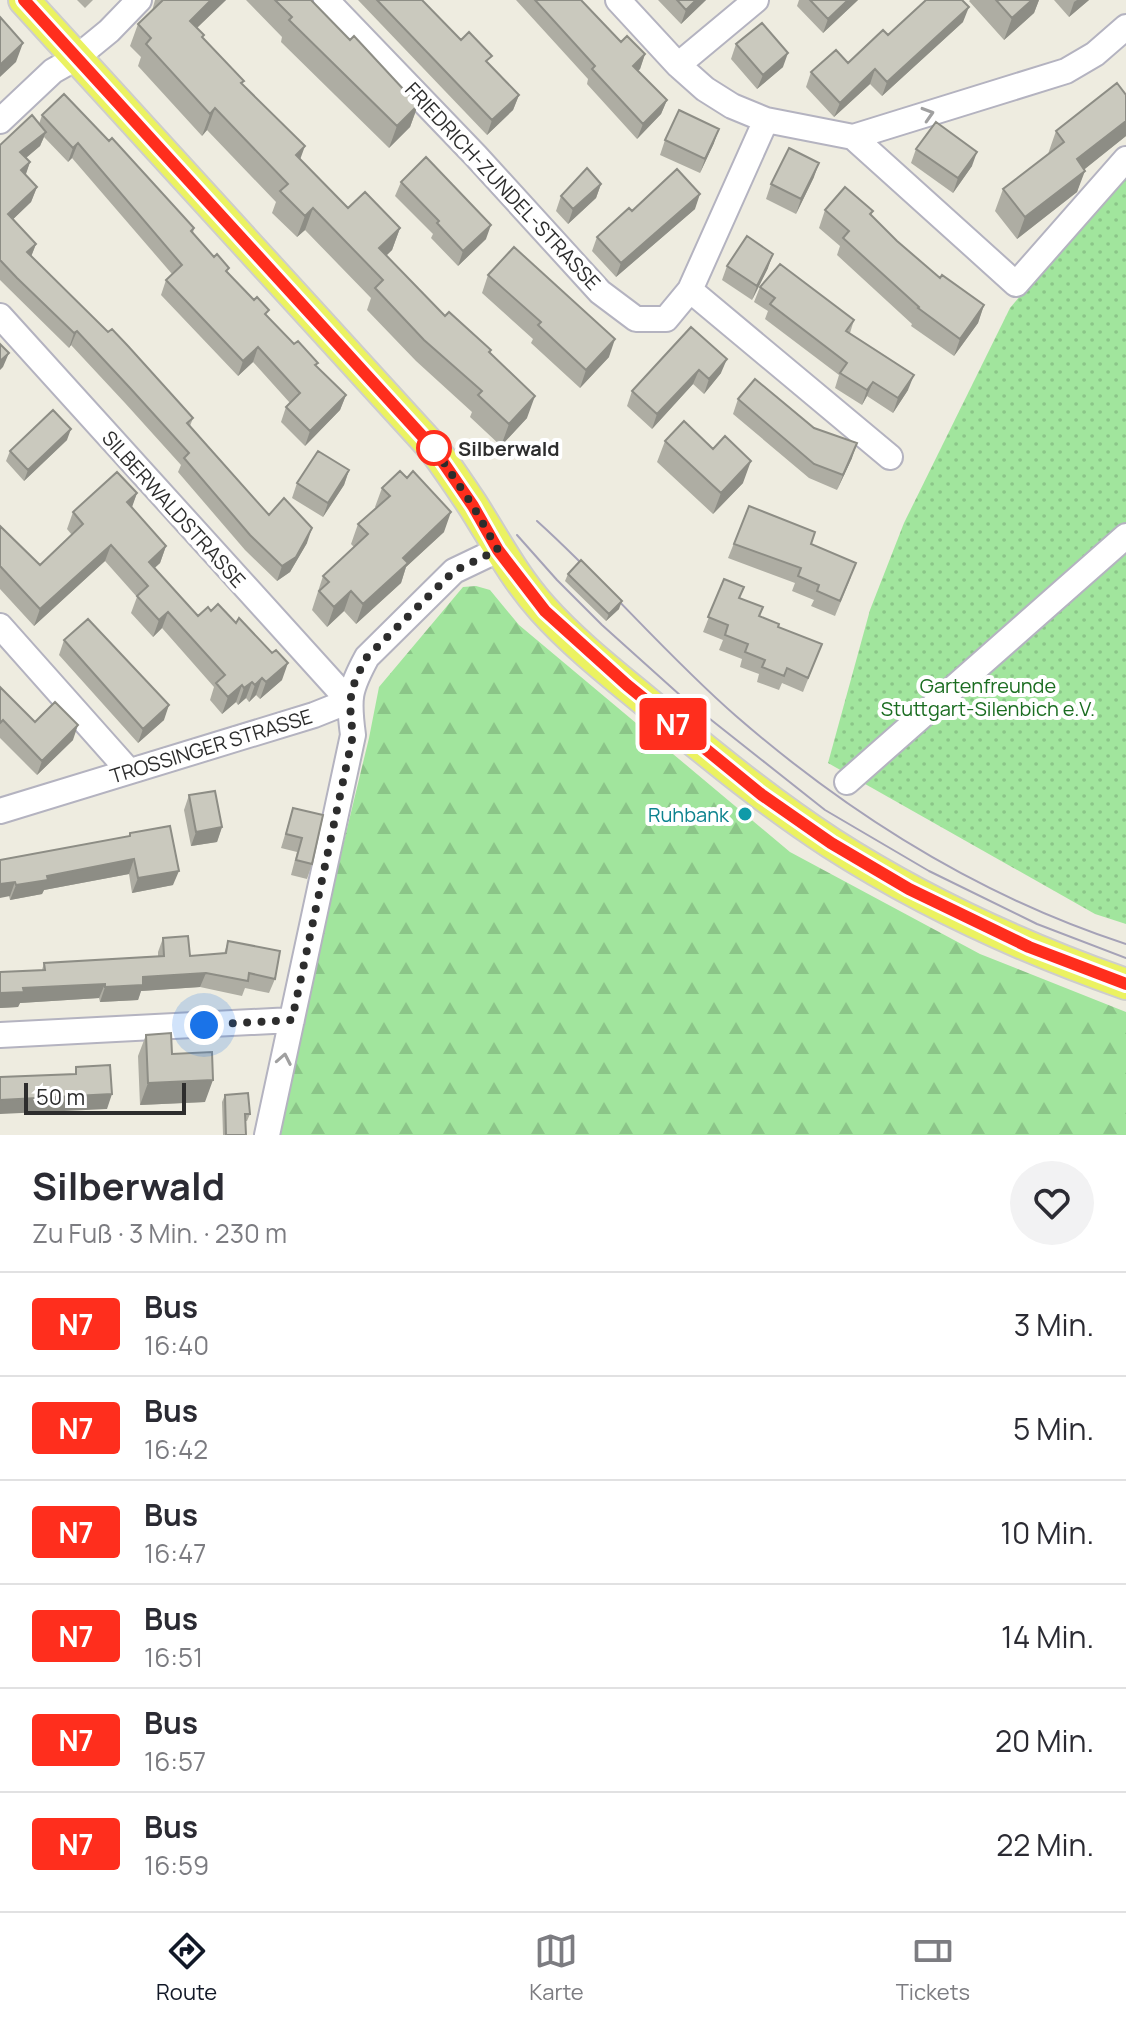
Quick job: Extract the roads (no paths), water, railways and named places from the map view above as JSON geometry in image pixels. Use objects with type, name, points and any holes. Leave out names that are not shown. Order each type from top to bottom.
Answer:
[{"type":"main road","points":[[24,0],[434,449],[473,506],[498,550],[545,611],[627,685],[762,795],[831,843],[963,917],[1029,947],[1126,984]]},
{"type":"street","points":[[0,121],[53,71],[76,58],[109,31],[139,0]]},
{"type":"street","name":"FRIEDRICH-ZUNDEL-STRASSE","points":[[326,0],[476,156],[600,292],[636,319],[666,319],[690,290],[766,120]]},
{"type":"street","points":[[618,0],[678,65],[705,89],[732,106],[766,120],[853,137],[1066,71],[1095,54],[1126,27]]},
{"type":"street","points":[[678,65],[756,0]]},
{"type":"street","points":[[853,137],[1008,277],[1126,159]]},
{"type":"street","points":[[690,290],[890,457]]},
{"type":"street","name":"SILBERWALDSTRASSE","points":[[0,316],[349,701]]},
{"type":"street","points":[[847,782],[1126,536]]},
{"type":"street","points":[[267,1135],[353,735],[349,701],[358,674],[367,657],[454,571],[498,550]]},
{"type":"street","points":[[0,626],[129,771]]},
{"type":"street","name":"TROSSINGER STRASSE","points":[[0,811],[314,715],[349,701]]},
{"type":"street","points":[[0,1035],[292,1020]]},
{"type":"tram line","points":[[537,521],[710,693],[825,787],[920,850],[969,877],[1073,925],[1126,944]]},
{"type":"tram line","points":[[517,535],[602,625],[681,696],[825,810],[929,871],[1037,924],[1126,958]]},
{"type":"place","name":"Silberwald","points":[[434,448]]},
{"type":"place","name":"Ruhbank","points":[[745,814]]},
{"type":"park label","name":"Gartenfreunde Stuttgart-Silenbich e.V.","points":[[988,696]]}]
